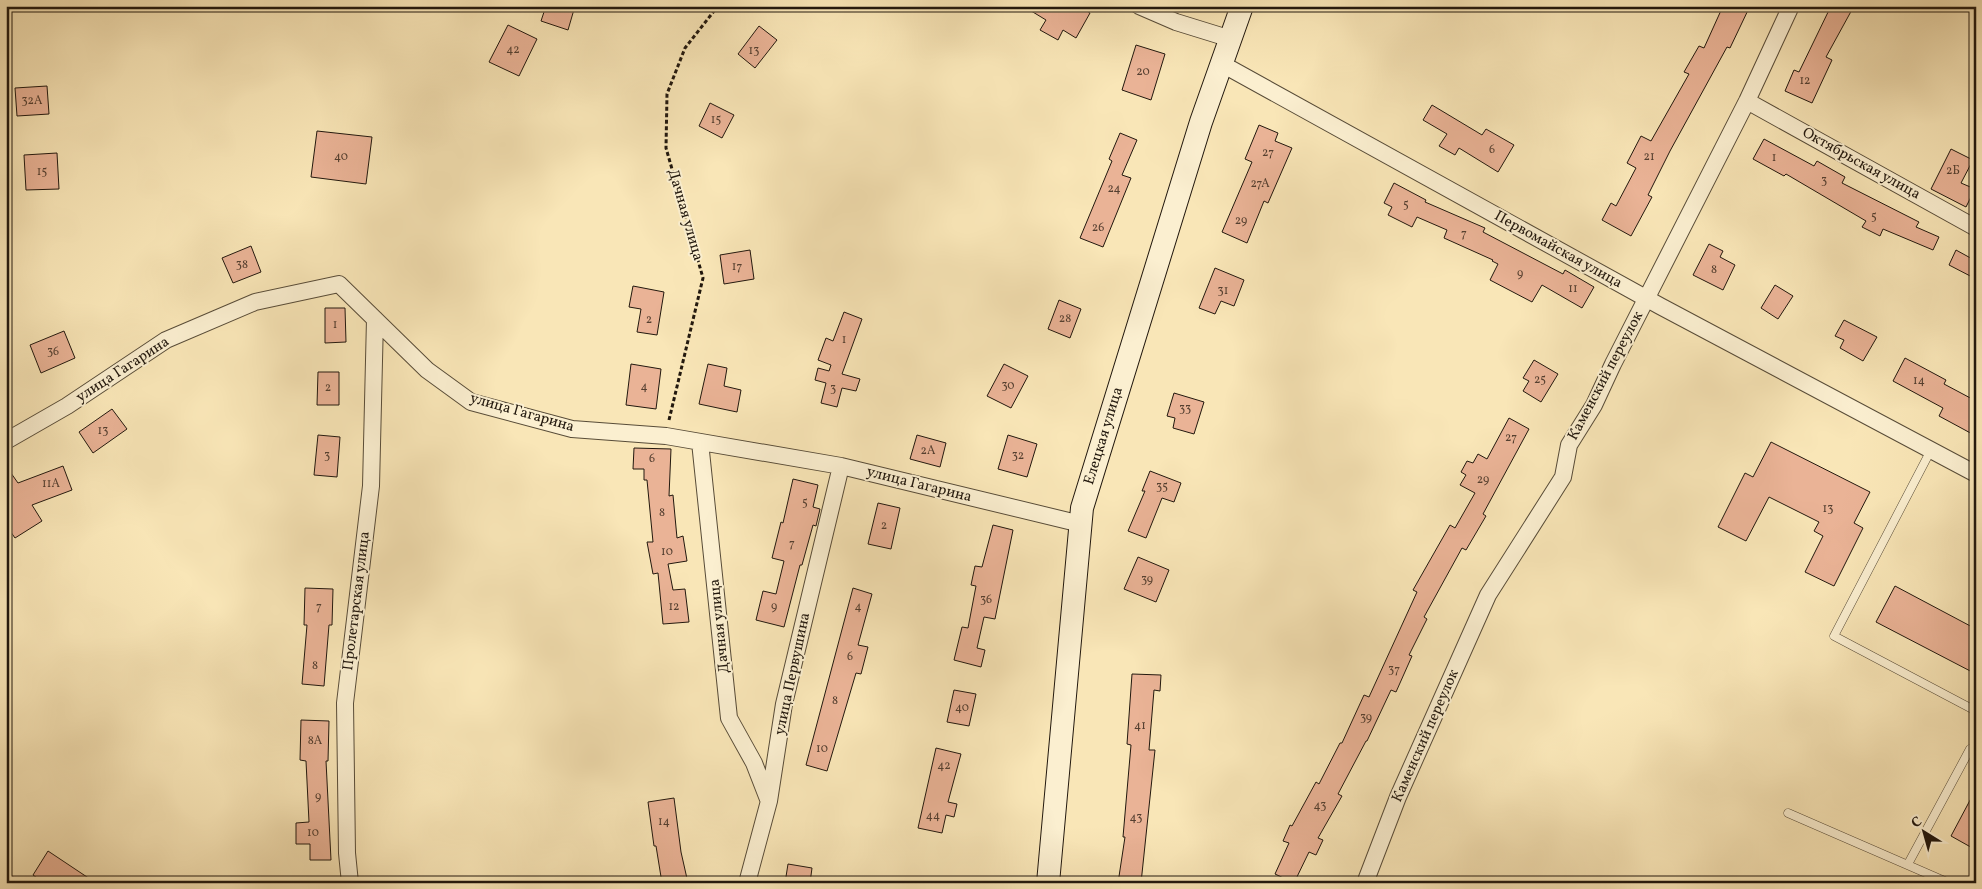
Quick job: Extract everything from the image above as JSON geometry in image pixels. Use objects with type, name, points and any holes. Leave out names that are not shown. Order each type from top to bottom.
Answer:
[{"type":"main road","name":"Елецкая улица","points":[[1048,883],[1082,508],[1201,122],[1242,6]]},
{"type":"street","points":[[1139,6],[1176,22],[1231,39]]},
{"type":"street","name":"Каменский переулок","points":[[1365,883],[1398,797],[1488,595],[1563,477],[1569,445],[1594,405],[1612,364],[1746,101],[1791,6]]},
{"type":"street","name":"Первомайская улица","points":[[1222,64],[1646,299],[1976,474]]},
{"type":"street","name":"Октябрьская улица","points":[[1746,101],[1976,228]]},
{"type":"street","name":"улица Гагарина","points":[[6,441],[67,406],[166,340],[255,302],[339,284],[427,370],[471,402],[572,429],[666,436],[841,466],[1081,524]]},
{"type":"street","name":"Пролетарская улица","points":[[350,883],[347,853],[345,703],[371,486],[375,319]]},
{"type":"street","name":"Дачная улица","points":[[700,442],[730,718],[754,763],[769,801]]},
{"type":"street","name":"улица Первушина","points":[[747,883],[769,801],[784,704],[841,466]]},
{"type":"lane","points":[[1930,450],[1834,636],[1976,711]]},
{"type":"lane","points":[[1908,864],[1970,749]]},
{"type":"lane","points":[[1788,813],[1950,883]]},
{"type":"path","name":"Дачная улица","points":[[666,436],[703,278],[666,148],[667,94],[685,48],[718,6]]},
{"type":"building","points":[[546,6],[575,6],[568,30],[541,21]]},
{"type":"building","points":[[1023,6],[1079,6],[1090,13],[1076,38],[1063,30],[1058,40],[1040,30],[1046,20]]},
{"type":"building","points":[[1723,6],[1750,6],[1730,48],[1727,47],[1670,151],[1648,195],[1652,197],[1631,236],[1602,220],[1611,203],[1616,206],[1636,168],[1627,163],[1641,136],[1651,141],[1689,74],[1684,72],[1699,46],[1704,48]]},
{"type":"building","points":[[1831,6],[1854,6],[1826,57],[1832,60],[1812,103],[1785,91],[1794,70],[1799,72]]},
{"type":"building","points":[[508,25],[537,39],[519,76],[489,62]]},
{"type":"building","points":[[759,26],[777,40],[755,68],[738,54]]},
{"type":"building","points":[[1136,45],[1165,54],[1151,100],[1122,90]]},
{"type":"building","points":[[47,86],[49,114],[17,116],[15,88]]},
{"type":"building","points":[[710,103],[734,115],[722,138],[699,126]]},
{"type":"building","points":[[1432,105],[1482,135],[1486,129],[1514,145],[1498,172],[1459,148],[1455,155],[1439,146],[1447,134],[1423,120]]},
{"type":"building","points":[[1259,125],[1278,133],[1275,141],[1292,148],[1268,203],[1264,201],[1247,243],[1222,232],[1252,162],[1245,159]]},
{"type":"building","points":[[317,131],[372,137],[366,184],[311,177]]},
{"type":"building","points":[[1120,133],[1137,140],[1122,175],[1131,178],[1103,247],[1080,238],[1112,161],[1109,159]]},
{"type":"building","points":[[1764,139],[1814,166],[1817,161],[1845,177],[1842,183],[1919,222],[1916,227],[1939,237],[1933,250],[1883,229],[1880,236],[1862,227],[1866,221],[1786,174],[1784,176],[1753,159]]},
{"type":"building","points":[[1951,149],[1973,160],[1961,183],[1975,189],[1966,207],[1931,189]]},
{"type":"building","points":[[57,153],[59,189],[26,190],[24,155]]},
{"type":"building","points":[[1394,183],[1426,200],[1425,202],[1485,228],[1483,232],[1563,274],[1565,270],[1594,287],[1582,308],[1542,285],[1532,302],[1490,280],[1498,264],[1444,238],[1447,230],[1417,217],[1412,227],[1388,215],[1392,207],[1384,203]]},
{"type":"building","points":[[1709,244],[1723,251],[1720,257],[1735,265],[1723,290],[1693,275]]},
{"type":"building","points":[[251,246],[261,272],[233,283],[222,258]]},
{"type":"building","points":[[750,250],[754,279],[724,284],[720,255]]},
{"type":"building","points":[[1956,250],[1976,261],[1976,279],[1949,265]]},
{"type":"building","points":[[1215,268],[1244,280],[1234,306],[1221,301],[1215,314],[1199,308]]},
{"type":"building","points":[[1775,285],[1793,296],[1778,319],[1761,308]]},
{"type":"building","points":[[633,286],[664,292],[657,335],[637,332],[641,309],[629,307]]},
{"type":"building","points":[[1059,300],[1081,309],[1070,338],[1048,329]]},
{"type":"building","points":[[325,308],[345,308],[346,342],[325,343]]},
{"type":"building","points":[[844,312],[862,319],[842,374],[860,379],[856,391],[842,388],[837,407],[821,403],[826,383],[815,380],[818,368],[829,371],[831,365],[818,360],[826,338],[833,341]]},
{"type":"building","points":[[1844,320],[1877,337],[1863,361],[1840,348],[1844,340],[1835,336]]},
{"type":"building","points":[[64,331],[75,358],[41,373],[30,345]]},
{"type":"building","points":[[1905,358],[1946,380],[1944,384],[1976,401],[1976,436],[1939,416],[1943,408],[1893,381]]},
{"type":"building","points":[[1534,360],[1558,374],[1541,402],[1523,391],[1529,381],[1523,378]]},
{"type":"building","points":[[631,364],[661,369],[656,409],[626,405]]},
{"type":"building","points":[[708,364],[727,368],[724,386],[741,390],[737,412],[699,404]]},
{"type":"building","points":[[1004,364],[1028,376],[1011,408],[987,396]]},
{"type":"building","points":[[318,372],[339,372],[339,405],[317,405]]},
{"type":"building","points":[[1174,393],[1204,402],[1194,434],[1173,428],[1175,418],[1167,416]]},
{"type":"building","points":[[112,409],[127,429],[93,453],[79,432]]},
{"type":"building","points":[[1509,418],[1529,429],[1483,514],[1486,516],[1466,550],[1462,548],[1424,617],[1427,619],[1409,655],[1412,656],[1396,692],[1391,690],[1367,741],[1338,794],[1342,796],[1318,838],[1323,840],[1316,855],[1309,852],[1294,883],[1275,874],[1289,843],[1283,841],[1290,825],[1292,826],[1316,782],[1319,784],[1340,743],[1342,743],[1364,695],[1369,697],[1417,592],[1413,590],[1450,525],[1455,528],[1475,493],[1460,485],[1466,475],[1461,472],[1467,461],[1473,463],[1478,454],[1487,459]]},
{"type":"building","points":[[318,435],[340,437],[337,477],[314,475]]},
{"type":"building","points":[[917,435],[946,443],[940,467],[910,459]]},
{"type":"building","points":[[1008,435],[1037,444],[1027,477],[998,469]]},
{"type":"building","points":[[1771,442],[1870,492],[1854,523],[1863,528],[1834,586],[1805,572],[1823,536],[1814,531],[1819,522],[1769,497],[1746,541],[1718,527],[1745,473],[1753,477]]},
{"type":"building","points":[[634,448],[671,449],[669,496],[673,495],[677,538],[683,536],[687,561],[668,564],[673,590],[685,589],[689,622],[663,624],[658,573],[653,574],[647,542],[653,542],[647,480],[644,480],[644,469],[633,469]]},
{"type":"building","points":[[6,466],[18,483],[63,466],[72,490],[32,505],[42,521],[15,538],[6,525]]},
{"type":"building","points":[[1150,471],[1181,483],[1174,502],[1162,498],[1146,538],[1128,531],[1145,491],[1142,491]]},
{"type":"building","points":[[793,479],[818,485],[813,507],[820,509],[816,526],[813,525],[802,565],[800,565],[784,627],[756,620],[763,591],[776,594],[784,561],[772,558],[781,522],[783,523]]},
{"type":"building","points":[[878,503],[900,508],[891,549],[868,544]]},
{"type":"building","points":[[993,525],[1013,530],[995,619],[984,617],[977,648],[985,650],[981,667],[954,660],[962,627],[968,628],[976,586],[971,585],[975,566],[982,567]]},
{"type":"building","points":[[1138,557],[1169,570],[1156,602],[1124,589]]},
{"type":"building","points":[[1895,586],[1976,629],[1976,674],[1876,622]]},
{"type":"building","points":[[305,588],[333,589],[332,625],[329,625],[324,686],[302,684],[307,625],[304,625]]},
{"type":"building","points":[[853,588],[872,594],[858,645],[868,647],[861,674],[856,673],[827,771],[806,765]]},
{"type":"building","points":[[1132,674],[1161,675],[1160,691],[1154,690],[1149,750],[1155,750],[1141,883],[1118,883],[1125,837],[1123,837],[1131,745],[1127,744]]},
{"type":"building","points":[[954,690],[976,694],[969,726],[947,722]]},
{"type":"building","points":[[301,720],[329,721],[328,761],[326,761],[331,860],[310,860],[310,844],[296,844],[296,823],[309,822],[306,761],[300,760]]},
{"type":"building","points":[[936,748],[961,754],[948,802],[957,804],[954,817],[946,815],[942,833],[918,828]]},
{"type":"building","points":[[1976,789],[1976,850],[1951,836]]},
{"type":"building","points":[[674,798],[681,852],[688,883],[662,883],[656,846],[654,846],[648,802]]},
{"type":"building","points":[[48,851],[96,883],[44,883],[33,875]]},
{"type":"building","points":[[788,864],[812,868],[810,883],[785,883]]}]
